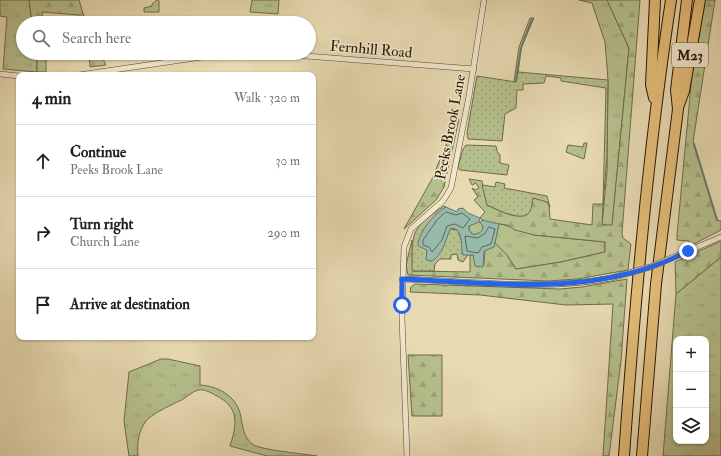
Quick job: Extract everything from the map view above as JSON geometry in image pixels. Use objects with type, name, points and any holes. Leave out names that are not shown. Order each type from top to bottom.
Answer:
[{"type":"highway","name":"M23","points":[[655,0],[650,85],[655,104]]},
{"type":"highway","name":"M23","points":[[624,456],[636,295],[655,104],[671,0]]},
{"type":"highway","name":"M23","points":[[678,109],[676,90],[687,0]]},
{"type":"highway","name":"M23","points":[[642,456],[656,284],[678,109],[684,91],[700,0]]},
{"type":"street","name":"Peeks Brook Lane","points":[[407,456],[402,279],[403,252],[407,235],[420,219],[443,201],[451,188],[474,69],[484,0]]},
{"type":"street","name":"Fernhill Road","points":[[316,57],[474,69]]},
{"type":"street","points":[[99,72],[181,60]]},
{"type":"street","points":[[0,74],[16,76]]},
{"type":"street","points":[[402,279],[556,284],[583,283],[611,278],[650,268],[721,236]]},
{"type":"green space","points":[[0,0],[29,0],[31,16],[16,16],[16,60],[37,60],[37,72],[3,69],[7,17],[0,16]]},
{"type":"green space","points":[[29,0],[79,0],[84,16],[42,12],[42,16],[31,16]]},
{"type":"green space","points":[[157,0],[159,1],[159,12],[144,12],[144,8],[152,6],[152,4]]},
{"type":"green space","points":[[252,0],[279,0],[278,14],[250,12]]},
{"type":"green space","points":[[579,0],[607,0],[629,48],[612,226],[602,225],[607,171],[608,80],[605,42],[592,3]]},
{"type":"green space","points":[[607,0],[640,0],[622,233],[623,238],[631,244],[628,270],[577,279],[548,281],[408,275],[406,265],[412,240],[413,271],[470,272],[470,255],[474,256],[475,265],[479,267],[484,265],[485,250],[494,247],[495,243],[506,254],[516,269],[561,262],[605,252],[605,242],[534,235],[515,230],[507,225],[486,222],[480,218],[485,212],[474,200],[478,197],[472,188],[475,190],[479,188],[476,183],[472,185],[469,179],[482,181],[487,205],[502,212],[515,216],[526,213],[533,198],[543,200],[549,204],[550,219],[592,225],[593,204],[603,204],[602,225],[612,225],[629,48]]},
{"type":"green space","points":[[705,0],[715,0],[693,142],[717,220],[721,221],[721,230],[690,246],[689,241],[677,240],[677,235],[693,64]]},
{"type":"green space","points":[[530,18],[534,18],[521,48],[517,82],[514,81],[519,47]]},
{"type":"green space","points":[[37,60],[46,60],[46,72],[37,72]]},
{"type":"green space","points":[[90,60],[104,60],[106,65],[90,67]]},
{"type":"green space","points":[[518,72],[608,80],[607,157],[603,204],[606,88],[561,81],[561,78],[546,76],[544,83],[523,84],[523,90],[517,90],[516,108],[505,114],[502,141],[468,139],[467,133],[477,76],[516,82]]},
{"type":"green space","points":[[457,118],[459,119],[444,187],[436,200],[404,229],[432,179]]},
{"type":"green space","points":[[584,143],[587,143],[584,159],[566,152],[568,145],[583,147]]},
{"type":"green space","points":[[466,145],[496,146],[500,155],[500,163],[509,165],[507,175],[460,170],[458,167],[463,149]]},
{"type":"green space","points":[[496,182],[505,184],[504,188],[547,196],[550,207],[547,202],[533,198],[532,206],[528,214],[519,216],[508,214],[487,205],[482,185],[495,187]]},
{"type":"green space","points":[[444,206],[446,207],[435,215],[450,229],[458,230],[463,246],[462,254],[468,255],[463,262],[458,260],[457,254],[451,255],[451,259],[440,259],[435,264],[434,271],[412,271],[413,238],[419,226]]},
{"type":"green space","points":[[476,221],[481,223],[483,228],[481,233],[476,235],[471,233],[469,228],[471,223]]},
{"type":"green space","points":[[499,223],[534,235],[605,242],[605,252],[561,262],[516,269],[506,254],[495,243]]},
{"type":"green space","points":[[721,241],[721,257],[676,294],[675,262]]},
{"type":"green space","points":[[721,257],[721,456],[663,456],[676,294]]},
{"type":"green space","points":[[627,279],[621,361],[609,456],[603,456],[613,304],[566,305],[480,295],[410,292],[411,287],[415,284],[560,289],[582,287]]},
{"type":"green space","points":[[408,355],[442,355],[442,416],[412,416]]},
{"type":"green space","points":[[161,359],[168,359],[200,366],[200,385],[213,387],[230,396],[238,407],[246,437],[252,444],[273,450],[317,456],[267,456],[230,446],[235,423],[233,411],[223,400],[205,390],[198,390],[151,416],[143,425],[140,433],[138,442],[138,456],[129,456],[124,421],[129,372]]},
{"type":"water","points":[[446,207],[457,212],[458,209],[463,208],[468,213],[480,218],[479,222],[469,226],[469,230],[472,234],[481,231],[483,226],[480,223],[482,220],[499,224],[494,247],[484,251],[483,267],[475,266],[473,255],[463,255],[459,233],[454,228],[450,229],[443,247],[435,259],[432,261],[426,260],[427,250],[418,246],[421,235],[432,219]]},
{"type":"waterway","points":[[516,81],[521,48],[532,19]]},
{"type":"waterway","points":[[694,144],[717,220]]},
{"type":"route","points":[[402,305],[402,279],[496,283],[583,283],[611,278],[650,268],[688,251]]}]
